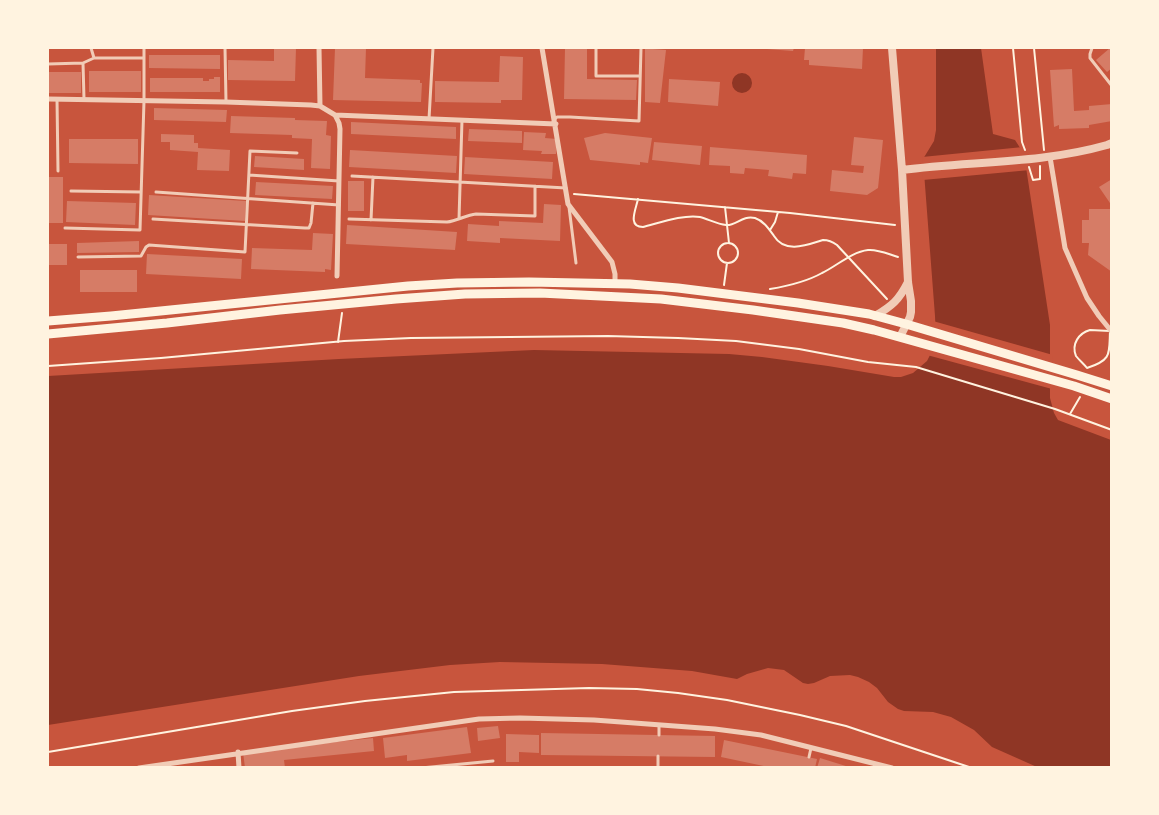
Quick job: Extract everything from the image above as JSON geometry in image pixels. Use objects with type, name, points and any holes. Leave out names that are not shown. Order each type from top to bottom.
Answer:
[{"type":"main road","points":[[48,321],[456,283],[529,282],[663,286],[739,295],[875,316],[1077,374],[1112,386]]},
{"type":"main road","points":[[48,334],[298,308],[465,294],[540,293],[634,297],[682,301],[843,323],[904,338],[1074,386],[1112,400]]},
{"type":"street","points":[[320,48],[320,106]]},
{"type":"street","points":[[542,48],[568,204],[612,262],[615,284]]},
{"type":"street","points":[[892,48],[906,170],[905,226],[911,312],[904,338]]},
{"type":"street","points":[[48,99],[312,105],[320,106],[335,115],[462,120],[555,121]]},
{"type":"street","points":[[335,115],[340,129],[337,276]]},
{"type":"street","points":[[906,170],[1032,160],[1076,153],[1107,146],[1112,143]]},
{"type":"street","points":[[1048,157],[1065,248],[1087,298],[1111,331]]},
{"type":"street","points":[[875,316],[894,304],[908,282]]},
{"type":"street","points":[[139,768],[238,752],[479,719],[520,718],[594,720],[715,729],[761,735],[892,768]]},
{"type":"street","points":[[238,752],[239,768]]},
{"type":"lane","points":[[91,48],[94,58]]},
{"type":"lane","points":[[65,228],[140,230],[144,48]]},
{"type":"lane","points":[[225,48],[226,102]]},
{"type":"lane","points":[[429,119],[433,48]]},
{"type":"lane","points":[[596,48],[596,76],[640,76]]},
{"type":"lane","points":[[555,121],[557,117],[639,120],[641,48]]},
{"type":"lane","points":[[1092,48],[1090,58],[1112,86]]},
{"type":"lane","points":[[48,64],[83,63],[94,58],[144,58]]},
{"type":"lane","points":[[83,63],[84,100]]},
{"type":"lane","points":[[57,99],[58,171]]},
{"type":"lane","points":[[459,219],[462,120]]},
{"type":"lane","points":[[78,257],[140,256],[149,245],[245,252],[250,151],[297,153]]},
{"type":"lane","points":[[249,175],[340,180]]},
{"type":"lane","points":[[352,176],[535,186],[566,190]]},
{"type":"lane","points":[[371,220],[373,177]]},
{"type":"lane","points":[[349,219],[447,222],[476,214],[535,216],[535,186]]},
{"type":"lane","points":[[70,191],[141,192]]},
{"type":"lane","points":[[156,192],[339,205]]},
{"type":"lane","points":[[153,219],[309,228],[313,203]]},
{"type":"lane","points":[[568,204],[576,263]]},
{"type":"lane","points":[[659,725],[659,735]]},
{"type":"lane","points":[[809,757],[811,747]]},
{"type":"lane","points":[[658,756],[658,768]]},
{"type":"lane","points":[[421,768],[493,761]]},
{"type":"path","points":[[1014,48],[1022,142],[1025,152]]},
{"type":"path","points":[[1034,48],[1048,157]]},
{"type":"path","points":[[1032,160],[1033,180],[1040,178],[1040,166]]},
{"type":"path","points":[[566,190],[905,226]]},
{"type":"path","points":[[638,199],[633,221],[638,227],[686,217],[699,217],[727,225],[745,217],[760,221],[777,240],[791,247],[800,247],[826,240],[837,245],[889,300]]},
{"type":"path","points":[[725,207],[729,243]]},
{"type":"path","points":[[770,230],[778,212]]},
{"type":"path","points":[[729,243],[735,246],[738,253],[733,262],[726,263],[721,261],[718,252],[720,246],[729,243]]},
{"type":"path","points":[[768,290],[786,287],[810,279],[860,252],[869,250],[880,251],[899,257]]},
{"type":"path","points":[[724,285],[726,263]]},
{"type":"path","points":[[338,342],[342,313]]},
{"type":"path","points":[[1090,330],[1111,331],[1108,355],[1102,362],[1087,368],[1076,355],[1077,338],[1080,334],[1090,330]]},
{"type":"path","points":[[48,366],[338,342],[411,338],[608,336],[736,341],[790,348],[868,362],[916,367],[1055,409],[1112,430]]},
{"type":"path","points":[[1070,414],[1082,394]]},
{"type":"shaded area","points":[[936,48],[981,48],[993,134],[1015,140],[1024,154],[1050,325],[1050,398],[1054,413],[1058,420],[1111,440],[1111,767],[1037,767],[992,747],[974,730],[951,717],[933,712],[898,709],[888,702],[877,688],[858,677],[850,675],[830,676],[808,684],[803,683],[784,670],[768,668],[737,679],[692,671],[602,664],[500,662],[450,665],[359,676],[48,725],[48,376],[534,350],[729,354],[828,366],[894,377],[913,373],[927,361],[936,339],[923,159],[934,141],[936,130]]},
{"type":"shaded area","points":[[738,73],[746,73],[752,79],[752,87],[746,93],[738,93],[732,87],[732,79]]},
{"type":"pier","points":[[1023,147],[1027,153],[1030,170],[923,180],[922,157]]},
{"type":"pier","points":[[933,321],[1053,355],[1052,389],[927,355],[933,339]]},
{"type":"building","points":[[274,48],[296,48],[295,81],[228,80],[228,60],[274,61]]},
{"type":"building","points":[[335,48],[366,48],[365,78],[420,80],[420,83],[422,83],[421,102],[333,100]]},
{"type":"building","points":[[565,48],[587,48],[587,79],[637,80],[636,100],[564,99]]},
{"type":"building","points":[[645,48],[666,50],[660,103],[645,102]]},
{"type":"building","points":[[767,48],[794,48],[793,51]]},
{"type":"building","points":[[805,48],[863,48],[862,69],[809,65],[809,60],[804,60]]},
{"type":"building","points":[[1112,48],[1112,68],[1107,72],[1096,60]]},
{"type":"building","points":[[149,55],[220,55],[220,69],[149,68]]},
{"type":"building","points":[[500,56],[523,57],[522,100],[501,100],[501,103],[435,102],[435,81],[499,82]]},
{"type":"building","points":[[1072,69],[1074,111],[1089,110],[1089,106],[1112,104],[1112,121],[1089,125],[1089,128],[1059,129],[1059,125],[1054,127],[1050,70]]},
{"type":"building","points":[[89,71],[141,71],[141,92],[89,92]]},
{"type":"building","points":[[48,72],[81,72],[81,93],[48,93]]},
{"type":"building","points":[[214,77],[220,77],[220,92],[150,92],[150,78],[203,78],[203,81],[209,81],[209,79],[214,79]]},
{"type":"building","points":[[669,79],[720,82],[718,106],[668,102]]},
{"type":"building","points":[[154,108],[227,110],[226,122],[154,120]]},
{"type":"building","points":[[231,116],[327,121],[326,135],[331,136],[330,169],[311,168],[312,139],[292,138],[292,135],[230,133]]},
{"type":"building","points":[[351,122],[456,127],[456,139],[351,134]]},
{"type":"building","points":[[469,129],[522,131],[522,143],[468,141]]},
{"type":"building","points":[[524,132],[546,133],[545,138],[557,139],[556,154],[541,154],[542,151],[523,150]]},
{"type":"building","points":[[605,133],[652,138],[648,163],[640,162],[640,165],[590,160],[584,138]]},
{"type":"building","points":[[161,134],[194,135],[194,143],[198,143],[198,148],[230,150],[229,171],[197,170],[198,152],[170,150],[170,142],[161,142]]},
{"type":"building","points":[[854,137],[883,140],[878,188],[867,195],[830,191],[832,170],[863,173],[864,166],[851,165]]},
{"type":"building","points":[[69,139],[138,139],[138,164],[69,163]]},
{"type":"building","points":[[654,142],[702,146],[700,165],[652,160]]},
{"type":"building","points":[[710,147],[807,155],[806,174],[793,173],[792,179],[768,176],[769,170],[745,168],[744,174],[730,173],[730,166],[709,165]]},
{"type":"building","points":[[350,150],[457,156],[456,173],[349,167]]},
{"type":"building","points":[[255,156],[304,159],[304,170],[254,167]]},
{"type":"building","points":[[465,157],[553,162],[552,179],[464,174]]},
{"type":"building","points":[[48,177],[63,177],[63,223],[48,223]]},
{"type":"building","points":[[1112,179],[1112,206],[1099,187]]},
{"type":"building","points":[[348,181],[364,181],[364,211],[348,211]]},
{"type":"building","points":[[256,182],[333,186],[332,199],[255,195]]},
{"type":"building","points":[[149,195],[246,201],[245,221],[148,215]]},
{"type":"building","points":[[67,201],[136,203],[135,225],[66,222]]},
{"type":"building","points":[[544,204],[561,205],[560,241],[500,238],[500,243],[467,241],[468,224],[499,226],[499,221],[543,223]]},
{"type":"building","points":[[1089,209],[1111,209],[1112,272],[1088,255],[1089,243],[1082,243],[1082,220],[1089,220]]},
{"type":"building","points":[[347,225],[457,232],[455,250],[346,244]]},
{"type":"building","points":[[313,233],[333,234],[331,270],[325,269],[325,272],[251,269],[252,248],[312,250]]},
{"type":"building","points":[[139,241],[139,252],[77,253],[77,243]]},
{"type":"building","points":[[48,244],[67,244],[67,265],[48,265]]},
{"type":"building","points":[[147,254],[242,259],[241,279],[146,274]]},
{"type":"building","points":[[80,270],[137,270],[137,292],[80,292]]},
{"type":"building","points":[[498,726],[500,738],[478,741],[477,728]]},
{"type":"building","points":[[467,727],[471,753],[407,761],[407,755],[385,758],[383,738]]},
{"type":"building","points":[[541,733],[715,736],[715,757],[541,755]]},
{"type":"building","points":[[506,734],[539,735],[539,753],[519,752],[519,762],[506,762]]},
{"type":"building","points":[[373,738],[374,751],[284,760],[285,768],[245,768],[243,752]]},
{"type":"building","points":[[724,740],[817,759],[815,768],[773,768],[721,757]]},
{"type":"building","points":[[820,758],[849,767],[849,768],[817,768]]}]
